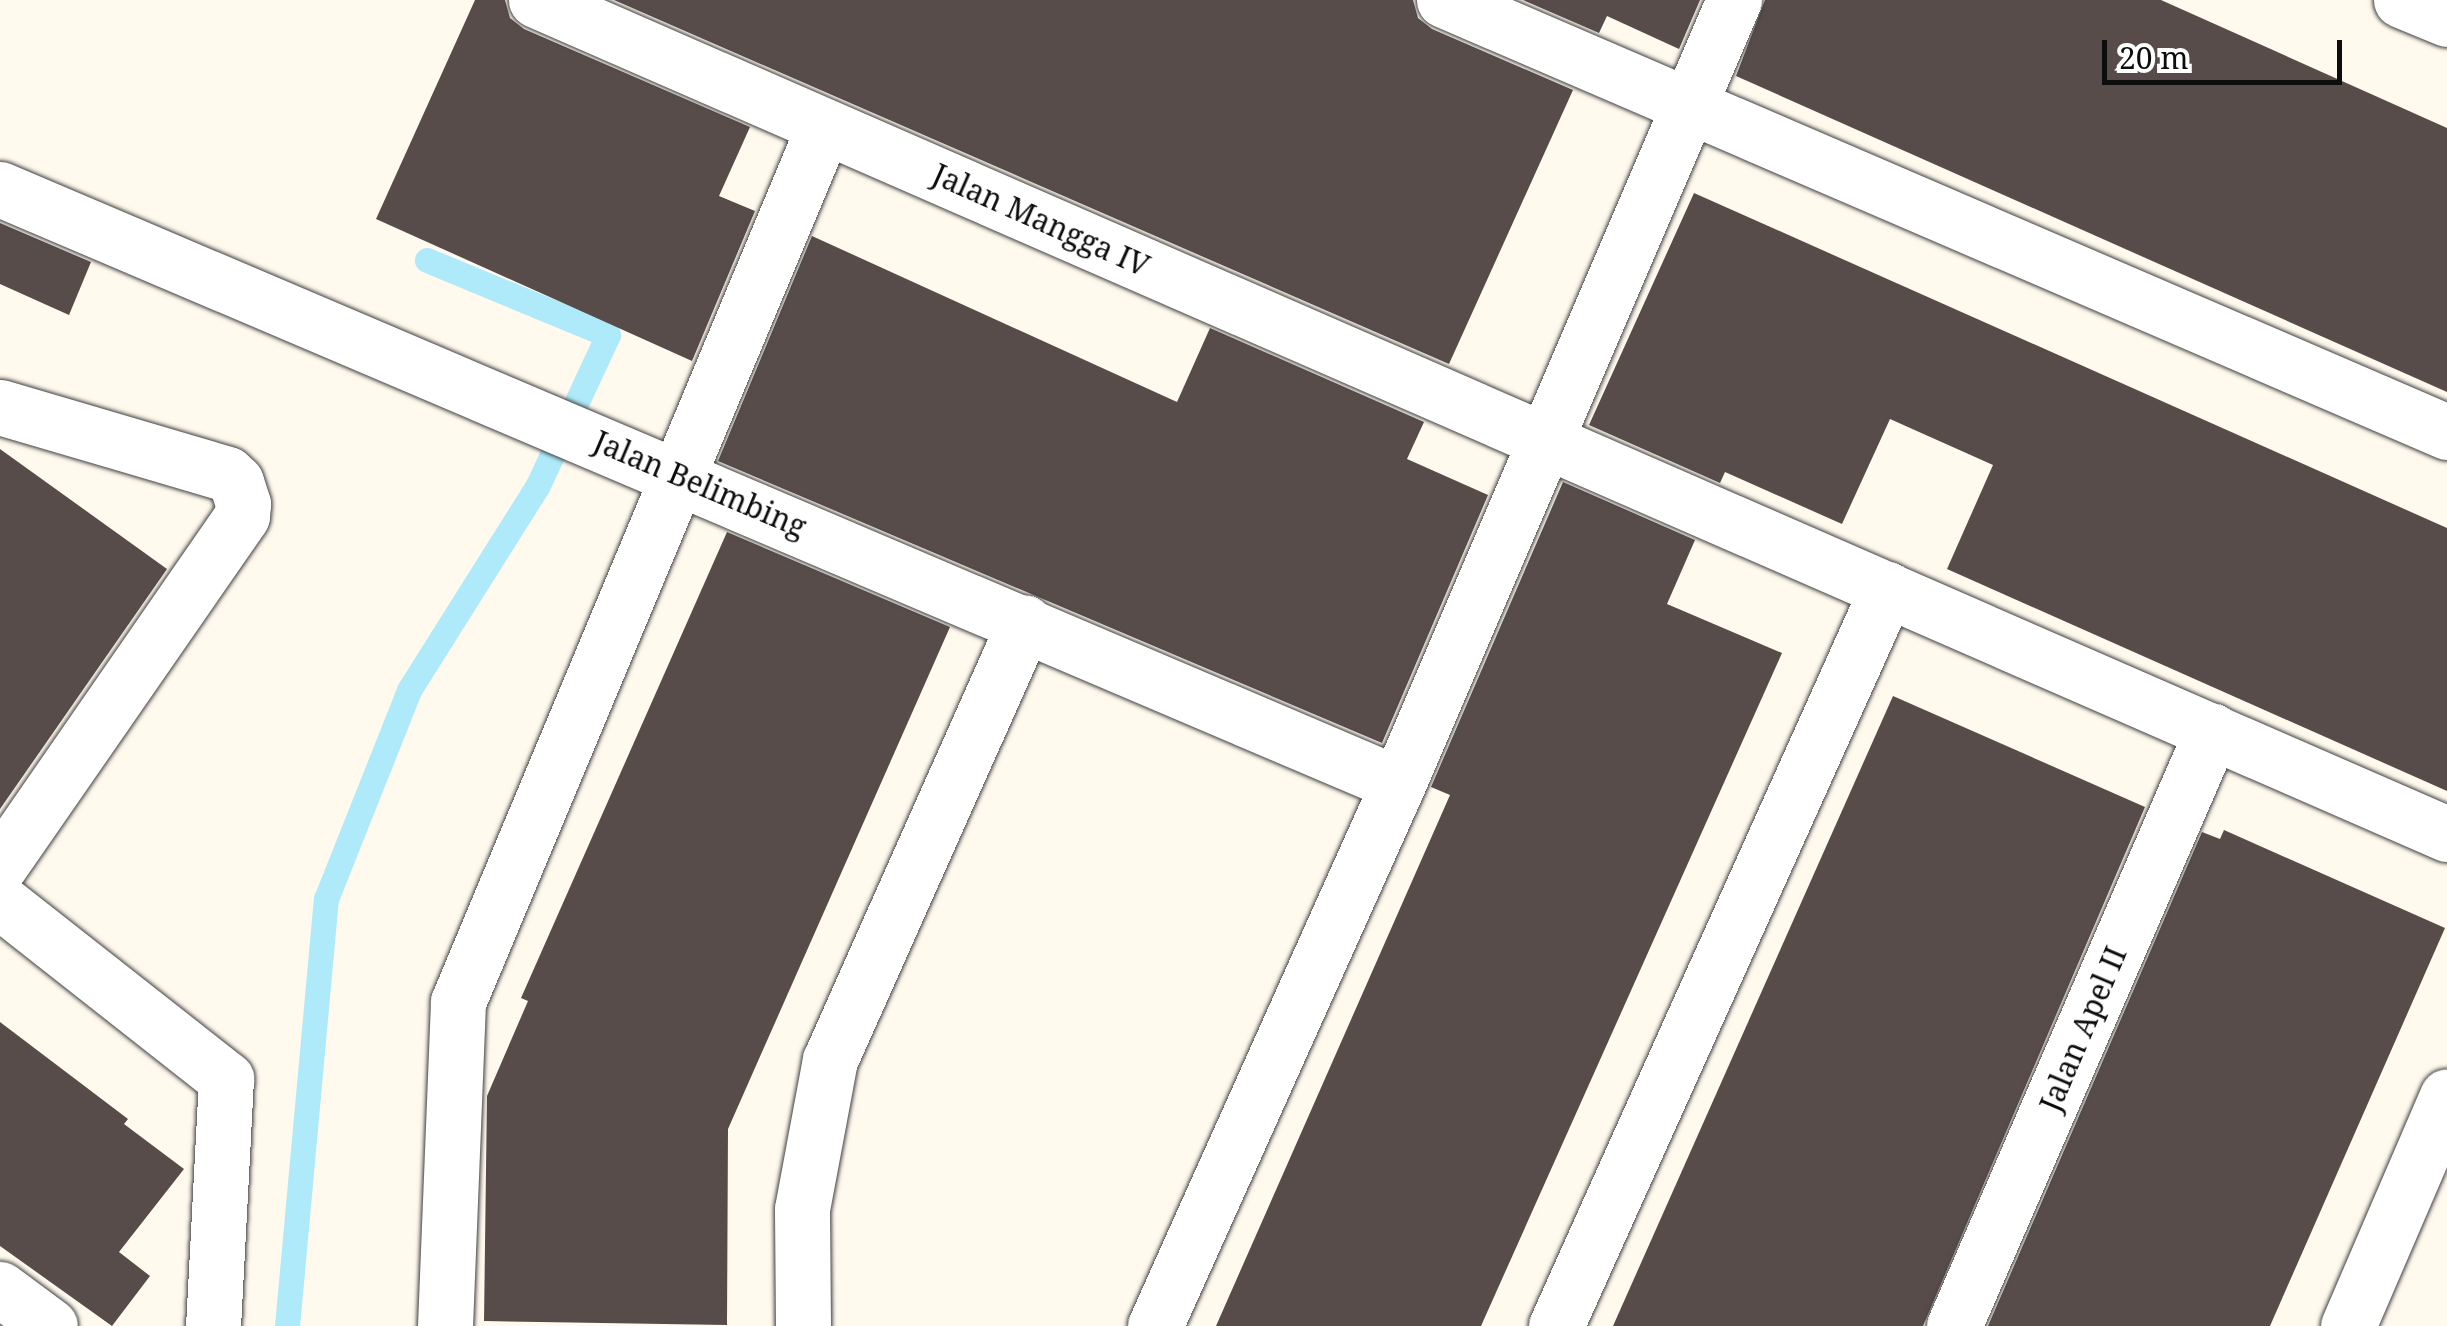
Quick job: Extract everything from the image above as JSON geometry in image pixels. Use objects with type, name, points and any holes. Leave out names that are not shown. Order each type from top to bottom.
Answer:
[{"type":"street","name":"Jalan Mangga IV","points":[[536,0],[2447,834]]},
{"type":"street","points":[[1444,0],[2447,432]]},
{"type":"street","points":[[1156,1326],[1398,784],[1734,0]]},
{"type":"street","points":[[2402,0],[2447,20]]},
{"type":"street","points":[[445,1326],[452,1050],[458,1002],[824,126]]},
{"type":"street","name":"Jalan Belimbing","points":[[0,189],[1398,784]]},
{"type":"street","points":[[0,406],[227,474],[236,482],[243,504],[242,516],[0,866]]},
{"type":"street","points":[[1556,1326],[1887,589]]},
{"type":"street","points":[[803,1326],[802,1210],[830,1060],[1025,623]]},
{"type":"street","name":"Jalan Apel II","points":[[1954,1326],[2212,731]]},
{"type":"street","points":[[0,901],[226,1079],[213,1326]]},
{"type":"street","points":[[2348,1326],[2447,1096]]},
{"type":"street","points":[[0,1289],[50,1326]]},
{"type":"building","points":[[475,0],[505,0],[510,18],[524,29],[750,127],[719,196],[755,211],[692,361],[376,219]]},
{"type":"building","points":[[614,0],[1413,0],[1418,18],[1432,29],[1573,90],[1449,364]]},
{"type":"building","points":[[1523,0],[1700,0],[1679,49],[1607,16],[1599,33]]},
{"type":"building","points":[[1765,0],[2161,0],[2447,128],[2447,392],[1736,76]]},
{"type":"building","points":[[1694,193],[2447,528],[2447,791],[1947,569],[1993,465],[1890,419],[1842,524],[1725,472],[1720,483],[1589,425]]},
{"type":"building","points":[[0,223],[91,262],[69,315],[0,284]]},
{"type":"building","points":[[812,236],[1177,402],[1210,328],[1424,422],[1407,459],[1488,495],[1382,743],[718,461]]},
{"type":"building","points":[[0,449],[167,569],[0,809]]},
{"type":"building","points":[[1563,482],[1695,540],[1667,604],[1782,653],[1481,1326],[1216,1326],[1450,795],[1431,787]]},
{"type":"building","points":[[727,532],[950,627],[728,1129],[727,1325],[484,1321],[487,1096],[528,1001],[521,998]]},
{"type":"building","points":[[1893,696],[2145,807],[1923,1326],[1613,1326]]},
{"type":"building","points":[[2224,830],[2445,928],[2270,1326],[1988,1326],[2202,832],[2220,839]]},
{"type":"building","points":[[0,1022],[128,1119],[124,1124],[184,1169],[119,1252],[150,1276],[112,1326],[0,1246]]},
{"type":"waterway","points":[[287,1326],[326,899],[409,690],[538,485],[608,335],[427,260]]}]
